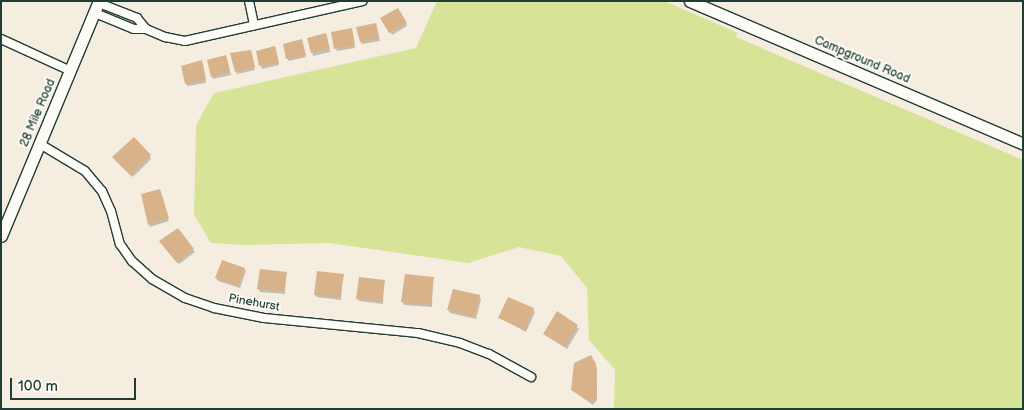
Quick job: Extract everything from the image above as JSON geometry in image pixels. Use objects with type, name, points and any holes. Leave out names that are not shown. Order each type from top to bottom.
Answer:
[{"type":"street","points":[[249,1],[254,25]]},
{"type":"street","points":[[98,6],[137,18],[146,29],[165,37],[185,41],[363,1]]},
{"type":"street","name":"Campground Road","points":[[690,1],[1023,144]]},
{"type":"street","name":"28 Mile Road","points":[[1,236],[98,6]]},
{"type":"street","points":[[1,39],[71,71]]},
{"type":"street","name":"Pinehurst","points":[[40,144],[85,171],[102,191],[111,211],[120,244],[132,261],[152,279],[185,298],[214,308],[264,318],[418,334],[460,343],[488,354],[531,377]]},
{"type":"green space","points":[[437,1],[664,1],[738,33],[736,37],[1023,160],[1023,409],[614,409],[615,370],[589,340],[587,288],[561,256],[519,247],[468,263],[330,243],[242,245],[211,243],[194,215],[196,125],[214,93],[416,48]]},
{"type":"building","points":[[398,8],[407,23],[389,33],[380,18]]},
{"type":"building","points":[[376,23],[379,38],[360,42],[356,27]]},
{"type":"building","points":[[352,28],[355,45],[334,49],[331,32]]},
{"type":"building","points":[[326,33],[330,49],[311,53],[307,38]]},
{"type":"building","points":[[302,39],[306,55],[286,59],[283,44]]},
{"type":"building","points":[[275,46],[279,63],[259,66],[256,51]]},
{"type":"building","points":[[251,50],[255,67],[235,72],[230,53]]},
{"type":"building","points":[[226,55],[230,72],[211,77],[207,60]]},
{"type":"building","points":[[202,60],[206,80],[185,84],[181,66]]},
{"type":"building","points":[[134,137],[151,155],[131,176],[112,157]]},
{"type":"building","points":[[160,189],[169,218],[148,225],[141,194]]},
{"type":"building","points":[[178,228],[194,249],[177,263],[159,241]]},
{"type":"building","points":[[222,260],[245,268],[238,286],[215,278]]},
{"type":"building","points":[[260,269],[287,272],[284,292],[257,289]]},
{"type":"building","points":[[317,271],[344,274],[340,298],[314,295]]},
{"type":"building","points":[[405,274],[434,277],[431,305],[401,302]]},
{"type":"building","points":[[359,277],[385,280],[382,302],[356,299]]},
{"type":"building","points":[[453,289],[480,295],[475,317],[447,310]]},
{"type":"building","points":[[508,297],[534,308],[525,330],[498,318]]},
{"type":"building","points":[[557,311],[578,325],[565,347],[543,334]]},
{"type":"building","points":[[591,355],[596,364],[597,397],[592,403],[571,390],[574,363]]}]
